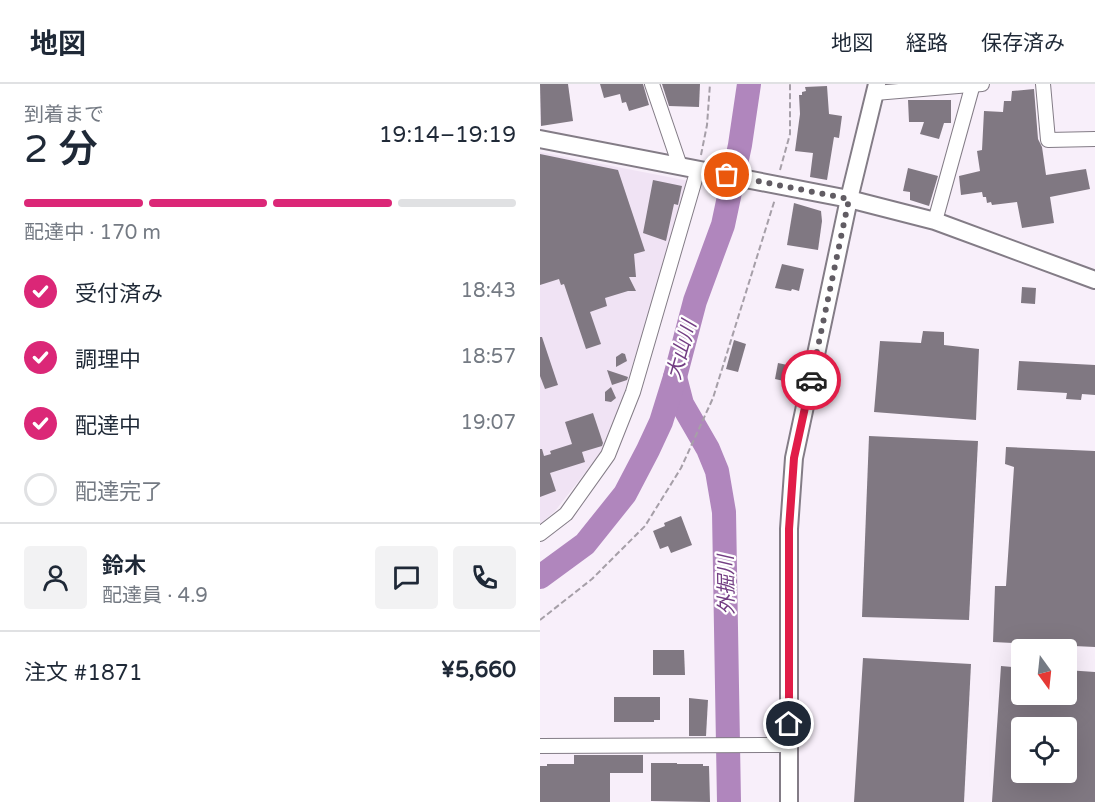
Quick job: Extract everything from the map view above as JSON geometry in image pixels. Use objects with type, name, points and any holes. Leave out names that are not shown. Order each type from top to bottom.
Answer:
[{"type":"street","points":[[651,84],[680,166]]},
{"type":"street","points":[[789,802],[789,529],[794,458],[849,199],[876,88],[976,84],[935,222]]},
{"type":"street","points":[[1043,84],[1048,140],[1095,139]]},
{"type":"street","points":[[540,139],[849,199],[935,222],[1095,280]]},
{"type":"street","points":[[540,534],[566,514],[608,455],[633,392],[702,170]]},
{"type":"street","points":[[540,746],[789,745]]},
{"type":"path","points":[[702,170],[710,84]]},
{"type":"path","points":[[540,620],[592,579],[645,525],[681,468],[713,398],[775,203],[772,184],[790,134],[790,84]]},
{"type":"shaded area","points":[[540,152],[689,181],[609,442],[555,511],[540,524]]},
{"type":"building","points":[[540,84],[568,84],[573,121],[541,126]]},
{"type":"building","points":[[600,84],[643,84],[649,105],[629,111],[626,102],[622,103],[620,94],[604,98]]},
{"type":"building","points":[[662,84],[700,84],[699,107],[669,106]]},
{"type":"building","points":[[827,86],[829,114],[842,116],[839,138],[834,137],[827,180],[810,177],[813,153],[795,151],[800,114],[799,95],[806,91],[805,87]]},
{"type":"building","points":[[1034,89],[1038,139],[1042,147],[1046,175],[1086,169],[1090,189],[1050,197],[1054,223],[1022,228],[1017,202],[992,205],[991,202],[987,203],[982,192],[961,195],[959,176],[980,171],[977,151],[982,150],[984,111],[1003,112],[1004,101],[1011,101],[1012,91]]},
{"type":"building","points":[[908,100],[951,100],[951,123],[944,123],[939,139],[920,134],[924,122],[909,122]]},
{"type":"building","points":[[540,154],[618,170],[645,251],[634,254],[636,277],[629,277],[636,291],[605,298],[607,306],[590,312],[601,344],[586,349],[564,284],[561,285],[559,279],[540,285]]},
{"type":"building","points":[[908,168],[938,176],[929,206],[910,200],[910,192],[903,191]]},
{"type":"building","points":[[653,180],[682,186],[678,205],[674,204],[666,241],[643,233]]},
{"type":"building","points":[[794,203],[821,211],[818,250],[787,245]]},
{"type":"building","points":[[782,264],[804,269],[799,291],[775,288]]},
{"type":"building","points":[[1022,287],[1036,288],[1035,304],[1021,303]]},
{"type":"building","points":[[923,331],[944,332],[944,345],[979,349],[976,420],[874,412],[880,341],[921,343]]},
{"type":"building","points":[[540,337],[542,337],[558,385],[545,389],[540,376]]},
{"type":"building","points":[[734,340],[746,344],[738,372],[726,369]]},
{"type":"building","points":[[622,353],[625,354],[627,361],[616,367],[616,357]]},
{"type":"building","points":[[1019,361],[1095,365],[1095,395],[1082,394],[1081,400],[1066,399],[1067,393],[1017,390]]},
{"type":"building","points":[[778,363],[792,366],[788,382],[775,379]]},
{"type":"building","points":[[607,370],[628,377],[627,380],[612,385]]},
{"type":"building","points":[[611,387],[616,398],[611,402],[605,401],[605,392]]},
{"type":"building","points":[[593,413],[602,446],[582,452],[585,462],[550,473],[556,491],[540,497],[540,449],[544,456],[551,454],[550,451],[572,444],[565,422]]},
{"type":"building","points":[[869,436],[978,441],[969,620],[862,617]]},
{"type":"building","points":[[1006,447],[1095,451],[1095,647],[1077,646],[1077,639],[1011,639],[1011,643],[993,642],[995,586],[1006,586],[1014,467],[1005,464]]},
{"type":"building","points":[[681,516],[692,545],[671,553],[668,546],[660,549],[653,531],[665,526],[664,523]]},
{"type":"building","points":[[653,650],[684,650],[685,675],[653,675]]},
{"type":"building","points":[[863,658],[971,664],[964,802],[854,802]]},
{"type":"building","points":[[1001,666],[1011,667],[1011,705],[1077,705],[1077,671],[1095,672],[1095,802],[992,802]]},
{"type":"building","points":[[614,697],[660,697],[660,720],[614,722]]},
{"type":"building","points":[[689,698],[708,700],[706,736],[689,736]]},
{"type":"building","points":[[574,755],[643,755],[643,773],[610,773],[610,802],[540,802],[540,766],[574,764]]},
{"type":"building","points":[[651,763],[709,766],[710,802],[651,801]]},
{"type":"waterway","name":"大山川","points":[[540,577],[585,544],[625,494],[661,422],[695,301],[723,225],[740,145],[749,84]]},
{"type":"waterway","name":"外掘川","points":[[675,377],[682,404],[708,449],[717,471],[724,512],[729,802]]},
{"type":"way so far","points":[[727,175],[849,199],[811,380]]},
{"type":"route","points":[[789,724],[789,529],[794,458],[811,380]]}]
